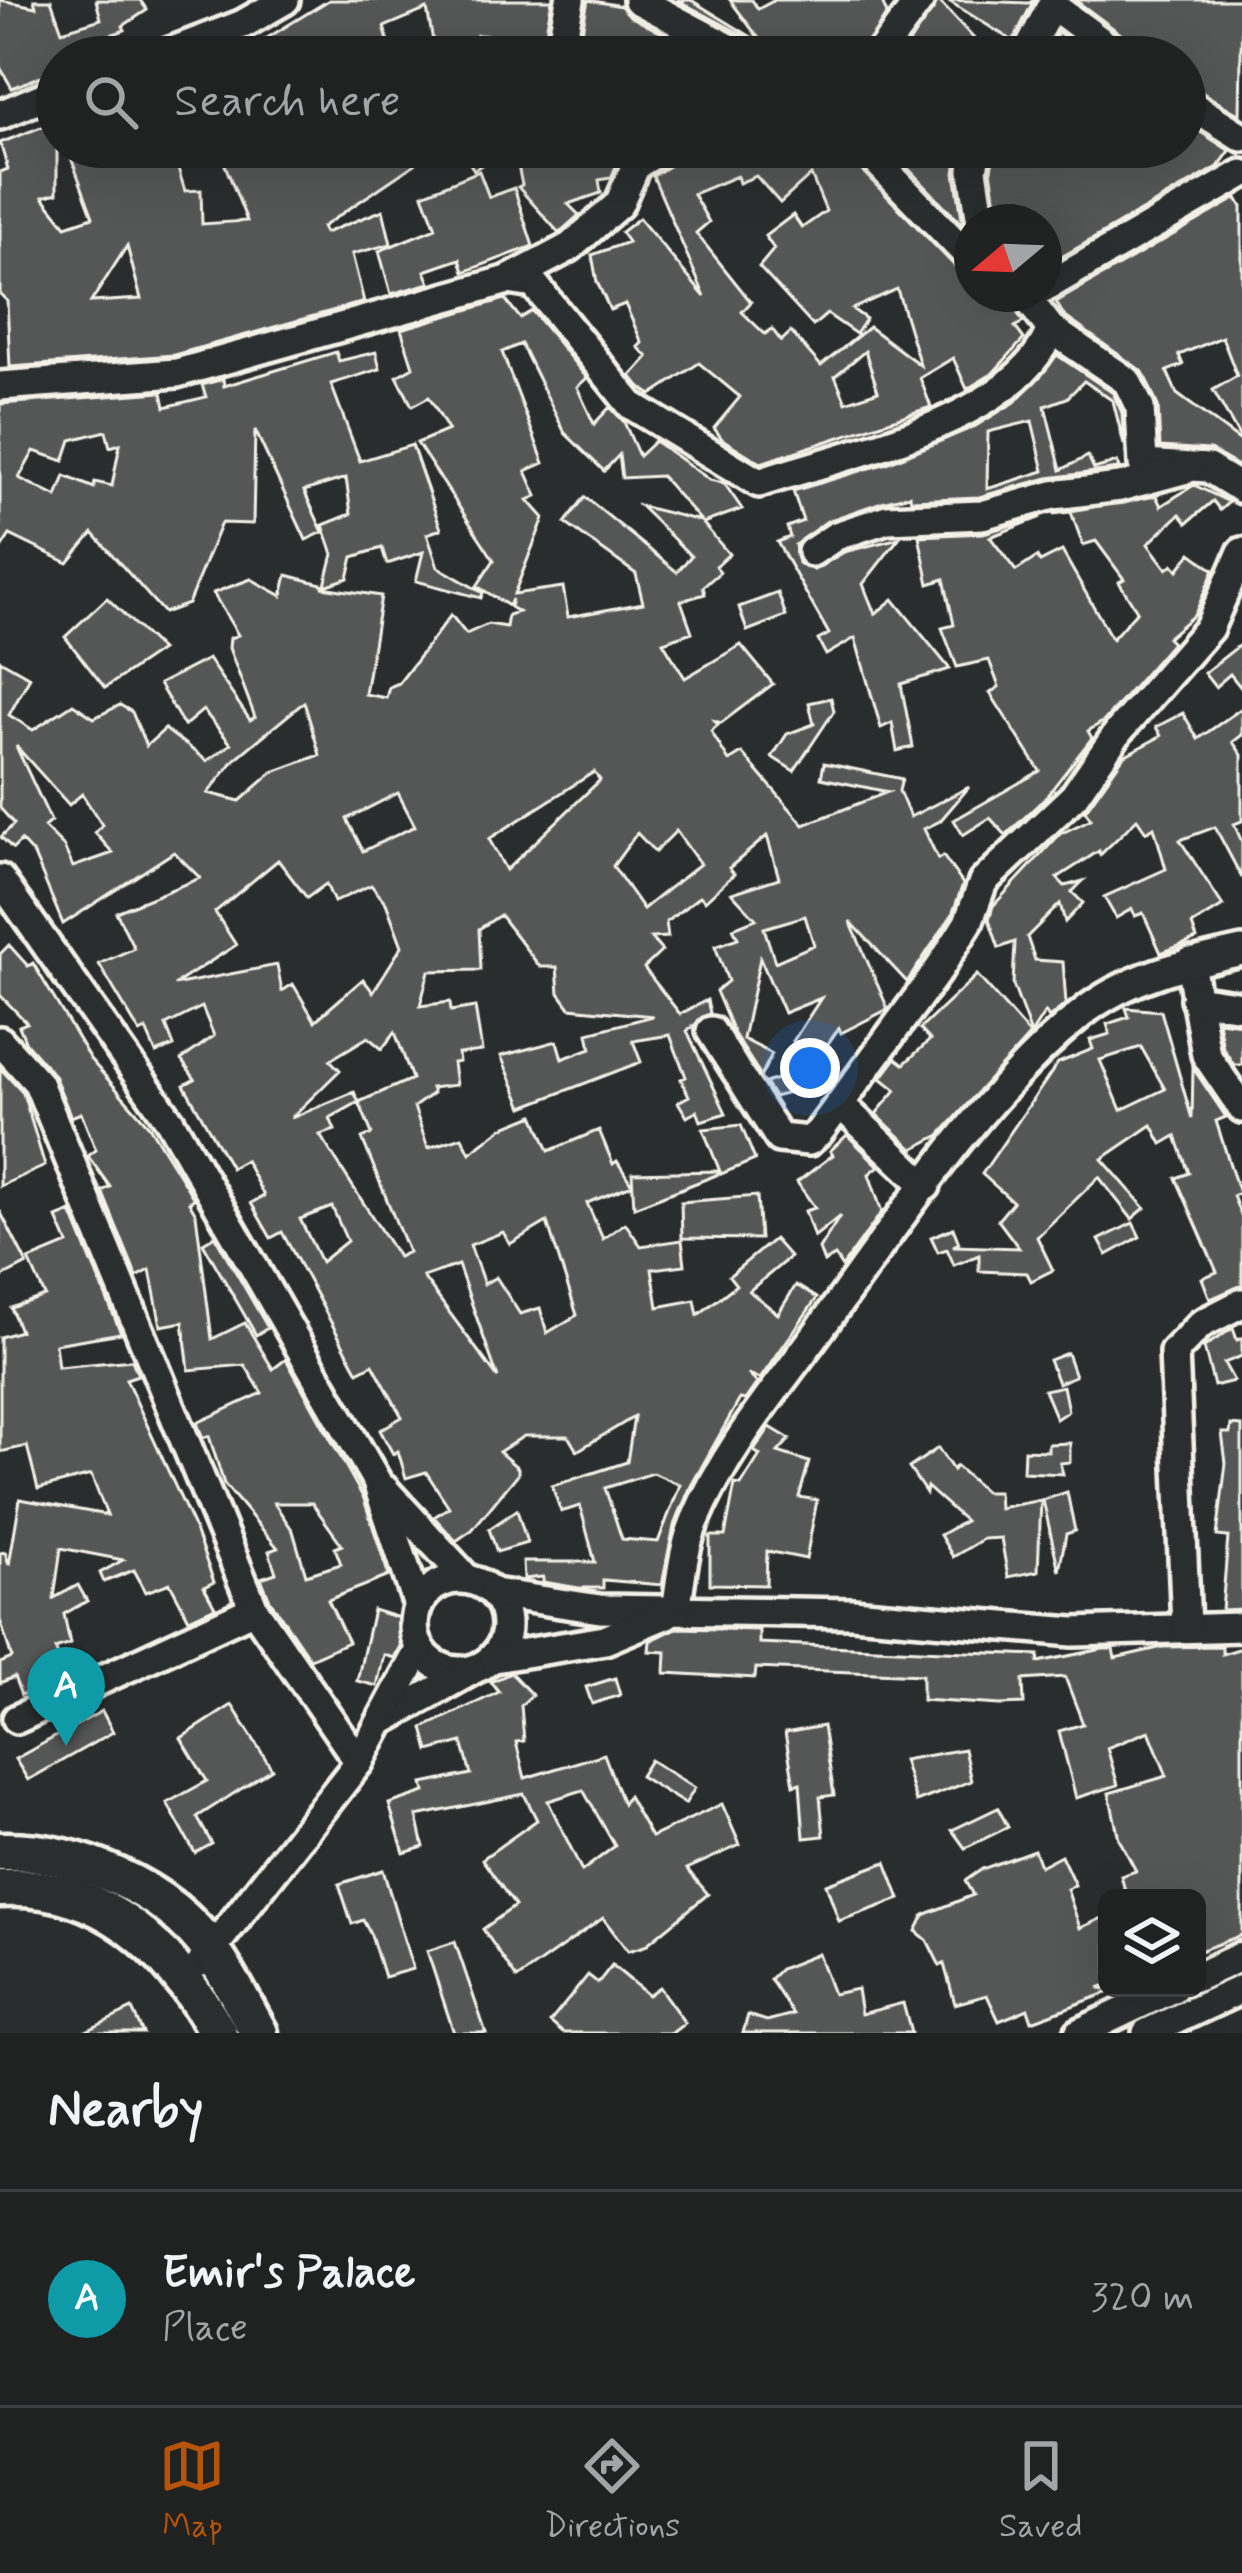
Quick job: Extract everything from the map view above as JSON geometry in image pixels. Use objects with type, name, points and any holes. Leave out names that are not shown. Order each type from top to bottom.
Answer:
[{"type":"main road","points":[[0,1850],[68,1858],[111,1874],[157,1900],[211,1950],[260,2033]]},
{"type":"main road","points":[[0,1888],[57,1893],[111,1914],[161,1949],[189,1980],[218,2033]]},
{"type":"street","points":[[212,36],[285,0]]},
{"type":"street","points":[[563,36],[570,0]]},
{"type":"street","points":[[638,0],[706,36]]},
{"type":"street","points":[[893,36],[920,0]]},
{"type":"street","points":[[1036,36],[1053,3],[1096,36]]},
{"type":"street","points":[[0,115],[36,100]]},
{"type":"street","points":[[1206,114],[1242,136]]},
{"type":"street","points":[[0,386],[117,382],[178,373],[508,280],[570,247],[619,204],[635,168]]},
{"type":"street","points":[[883,168],[954,241]]},
{"type":"street","points":[[973,168],[978,204]]},
{"type":"street","points":[[1062,276],[1242,174]]},
{"type":"street","points":[[508,280],[534,284],[631,406],[759,483],[917,433],[1005,392],[1043,351],[1051,329]]},
{"type":"street","points":[[1042,312],[1051,329],[1127,381],[1140,408],[1143,464],[1187,470]]},
{"type":"street","points":[[812,552],[836,536],[887,519],[990,514],[1053,495],[1120,487],[1187,470],[1208,468],[1242,489]]},
{"type":"street","points":[[711,1031],[779,1138],[809,1141],[842,1105],[939,969],[968,923],[983,882],[1074,796],[1119,731],[1209,628],[1242,553]]},
{"type":"street","points":[[0,879],[170,1121],[377,1482],[418,1606],[414,1635],[420,1648],[438,1666],[482,1664],[604,1640],[676,1610]]},
{"type":"street","points":[[676,1610],[695,1521],[720,1471],[769,1395],[1002,1088],[1084,1011],[1127,986],[1190,962],[1242,952]]},
{"type":"street","points":[[1190,962],[1206,1055],[1242,1108]]},
{"type":"street","points":[[1195,999],[1242,1006]]},
{"type":"street","points":[[0,1041],[38,1083],[254,1610],[359,1762]]},
{"type":"street","points":[[842,1105],[926,1186]]},
{"type":"street","points":[[1186,1626],[1174,1352],[1201,1324],[1242,1304]]},
{"type":"street","points":[[377,1482],[467,1579],[494,1593],[600,1609],[852,1613],[1073,1631],[1242,1627]]},
{"type":"street","points":[[418,1606],[437,1584],[467,1579]]},
{"type":"street","points":[[385,1719],[482,1664],[506,1622],[494,1593]]},
{"type":"street","points":[[17,1719],[254,1610]]},
{"type":"street","points":[[189,1980],[359,1762],[420,1648]]},
{"type":"street","points":[[1206,1973],[1242,1956]]},
{"type":"street","points":[[1147,2033],[1242,1989]]},
{"type":"street","points":[[1079,2033],[1154,1997]]},
{"type":"building","points":[[0,0],[36,7],[34,0],[51,0],[62,31],[101,19],[96,0],[140,0],[147,10],[123,26],[125,30],[108,36],[36,36],[36,78],[12,88],[0,67]]},
{"type":"building","points":[[329,0],[552,0],[545,36],[432,36],[427,9],[384,27],[387,36],[270,36]]},
{"type":"building","points":[[588,0],[621,6],[668,36],[581,36]]},
{"type":"building","points":[[677,0],[691,0],[750,36]]},
{"type":"building","points":[[730,0],[752,0],[758,9],[775,0],[881,0],[887,14],[873,36],[757,36]]},
{"type":"building","points":[[938,0],[971,36],[914,36]]},
{"type":"building","points":[[947,0],[1034,0],[1016,36],[1005,36]]},
{"type":"building","points":[[1075,0],[1242,0],[1240,115],[1206,95],[1206,36],[1124,36]]},
{"type":"building","points":[[36,129],[36,168],[57,168],[57,193],[43,197],[66,226],[93,217],[75,168],[178,168],[185,191],[201,190],[202,224],[247,221],[226,168],[409,168],[322,227],[325,233],[383,210],[391,244],[352,254],[364,302],[174,355],[10,367],[7,301],[0,294],[0,172],[8,169],[0,143]],"holes":[[[127,246],[141,299],[91,302]]]},
{"type":"building","points":[[1206,136],[1230,151],[1218,167],[1062,257],[1062,204],[996,204],[991,168],[1206,168]]},
{"type":"building","points":[[518,168],[615,168],[611,178],[599,180],[601,193],[568,204],[579,215],[559,233],[518,187],[522,185]]},
{"type":"building","points":[[666,168],[859,168],[954,263],[954,312],[1017,312],[1023,322],[1015,327],[1024,339],[992,374],[967,389],[953,358],[920,378],[931,407],[761,463],[722,439],[714,428],[740,397],[699,363],[651,395],[639,386],[631,376],[648,357],[638,347],[642,343],[625,304],[610,310],[597,282],[592,255],[628,242],[621,232],[639,218],[705,297],[653,176]],"holes":[[[811,175],[826,211],[802,228],[793,215],[765,236],[774,249],[759,267],[813,326],[827,314],[856,334],[866,319],[852,309],[897,289],[920,365],[869,327],[821,366],[791,332],[781,341],[772,329],[765,334],[742,312],[751,302],[696,233],[709,222],[693,194],[737,176],[739,183],[756,176],[780,203]],[[865,351],[878,391],[846,402],[835,376]]]},
{"type":"building","points":[[908,168],[956,168],[960,204],[954,204],[954,216]]},
{"type":"building","points":[[479,171],[489,197],[514,188],[533,246],[464,272],[460,259],[425,271],[430,283],[391,294],[379,251],[436,228],[423,194]]},
{"type":"building","points":[[1237,198],[1242,207],[1242,441],[1213,390],[1237,376],[1222,337],[1179,355],[1183,365],[1167,371],[1177,394],[1242,442],[1242,468],[1210,450],[1160,447],[1158,406],[1143,372],[1064,316],[1062,299]]},
{"type":"building","points":[[505,299],[520,318],[532,311],[587,378],[577,387],[594,424],[610,407],[624,422],[639,456],[655,441],[710,480],[724,483],[742,509],[703,523],[661,476],[622,478],[619,455],[604,471],[565,433],[521,344],[502,352],[544,463],[526,471],[537,496],[528,500],[544,518],[514,594],[563,587],[568,617],[643,603],[636,574],[565,523],[585,497],[677,572],[691,556],[640,506],[701,521],[729,554],[716,566],[720,572],[703,587],[705,594],[681,601],[692,632],[663,642],[685,678],[741,645],[773,684],[721,723],[715,721],[718,725],[711,731],[729,761],[742,753],[804,825],[888,792],[821,778],[824,763],[902,779],[899,791],[910,817],[969,787],[940,821],[924,829],[938,859],[943,856],[963,884],[952,915],[907,982],[850,921],[888,1009],[841,1033],[839,1028],[818,1058],[793,1041],[821,998],[784,1013],[760,958],[743,1039],[772,1054],[761,1076],[734,1034],[716,991],[728,981],[715,946],[738,938],[733,928],[756,919],[732,893],[779,878],[767,836],[729,868],[734,874],[705,901],[700,896],[666,922],[668,937],[651,938],[662,951],[644,968],[680,1014],[707,1000],[710,1013],[687,1031],[726,1113],[701,1121],[697,1111],[687,1117],[678,1102],[689,1096],[681,1079],[686,1077],[670,1035],[633,1041],[641,1062],[523,1107],[501,1056],[557,1041],[562,1059],[591,1048],[588,1033],[653,1016],[570,1008],[559,993],[557,967],[540,967],[500,915],[479,929],[481,970],[429,971],[420,1006],[450,1002],[451,1011],[475,1007],[482,1051],[458,1054],[459,1062],[453,1063],[456,1085],[431,1088],[433,1093],[414,1107],[428,1148],[462,1137],[470,1153],[502,1128],[534,1115],[549,1151],[599,1130],[613,1164],[617,1161],[632,1185],[587,1203],[603,1239],[625,1223],[641,1246],[682,1240],[685,1265],[652,1269],[658,1307],[695,1300],[698,1315],[736,1285],[729,1276],[774,1239],[790,1257],[749,1291],[778,1314],[796,1285],[817,1298],[760,1379],[748,1374],[757,1383],[745,1400],[740,1399],[691,1486],[674,1526],[662,1585],[603,1580],[603,1588],[579,1588],[543,1582],[543,1577],[524,1579],[523,1562],[595,1562],[580,1506],[561,1512],[552,1486],[627,1462],[634,1417],[577,1451],[568,1436],[524,1436],[499,1452],[518,1468],[518,1474],[472,1530],[456,1541],[434,1517],[449,1507],[426,1472],[406,1478],[398,1451],[393,1454],[380,1430],[402,1417],[373,1364],[358,1372],[282,1232],[271,1238],[251,1203],[264,1196],[245,1160],[231,1168],[184,1085],[195,1079],[181,1060],[214,1036],[202,1007],[166,1025],[174,1046],[156,1053],[146,1030],[140,1033],[99,964],[134,948],[116,912],[200,878],[174,852],[63,924],[34,855],[21,841],[13,849],[1,837],[14,824],[0,808],[0,660],[30,677],[9,715],[33,730],[73,704],[94,718],[120,705],[132,712],[146,746],[165,729],[207,761],[231,744],[203,710],[184,726],[159,684],[208,659],[250,720],[255,717],[229,648],[230,638],[238,635],[213,593],[251,579],[282,596],[287,575],[325,585],[333,554],[323,525],[351,514],[346,478],[304,491],[323,532],[306,540],[255,430],[253,524],[221,523],[188,604],[164,613],[93,533],[68,563],[10,535],[0,550],[0,404],[162,392],[165,407],[206,397],[202,385],[223,379],[224,386],[336,352],[339,361],[376,352],[380,369],[331,384],[360,461],[412,445],[441,529],[427,534],[438,567],[483,593],[481,598],[416,581],[423,552],[387,564],[382,548],[353,557],[348,578],[322,587],[381,596],[365,694],[386,698],[389,687],[399,683],[451,615],[466,634],[488,624],[506,627],[508,615],[518,612],[510,607],[512,599],[509,606],[477,586],[494,560],[417,443],[448,430],[429,397],[412,406],[397,376],[413,367],[401,329]],"holes":[[[106,431],[110,447],[120,444],[112,486],[95,482],[94,488],[65,476],[57,497],[19,478],[34,451],[64,461],[71,440]],[[304,702],[320,755],[273,772],[240,801],[208,793],[235,759]],[[16,746],[69,805],[82,794],[102,825],[95,833],[113,853],[73,867],[64,847],[44,827],[51,821]],[[594,772],[600,780],[506,870],[489,839]],[[398,793],[415,826],[363,851],[347,819]],[[676,831],[700,864],[643,909],[613,866],[637,833],[655,852]],[[278,860],[307,898],[326,884],[334,902],[371,885],[386,903],[402,946],[373,992],[363,979],[315,1021],[293,984],[282,991],[277,965],[174,985],[236,945],[215,912]],[[805,916],[814,945],[775,962],[764,928]],[[395,1032],[412,1079],[359,1102],[354,1092],[291,1118],[340,1070],[330,1060],[368,1037],[382,1049]],[[359,1102],[372,1134],[362,1138],[408,1252],[398,1257],[320,1135],[335,1130],[330,1118]],[[332,1207],[347,1241],[321,1262],[300,1219]],[[547,1222],[577,1315],[547,1333],[540,1308],[520,1314],[496,1277],[484,1284],[470,1245],[503,1232],[510,1244]],[[458,1265],[498,1378],[423,1277]],[[653,1473],[680,1485],[658,1542],[622,1539],[605,1488]]]},
{"type":"building","points":[[1057,355],[1113,393],[1122,413],[1124,445],[1113,401],[1084,381],[1067,398],[1045,406],[1061,470],[1088,456],[1094,469],[1117,462],[1119,469],[1048,478],[979,497],[911,500],[910,495],[827,521],[795,545],[798,563],[814,570],[844,552],[899,538],[863,584],[875,614],[893,599],[950,669],[901,684],[913,747],[897,751],[892,723],[881,728],[855,638],[826,655],[818,640],[829,634],[777,542],[790,537],[787,527],[803,521],[793,491],[887,463],[974,427],[1015,402]],"holes":[[[1032,421],[1044,471],[987,489],[988,432]]]},
{"type":"building","points":[[1194,485],[1229,502],[1220,510],[1213,501],[1187,523],[1180,514],[1148,544],[1167,569],[1173,564],[1178,570],[1191,553],[1214,570],[1195,614],[1167,638],[1172,643],[1104,721],[1088,731],[1092,738],[1046,797],[1006,835],[990,818],[963,835],[954,820],[1040,771],[990,693],[999,687],[989,660],[957,667],[942,628],[954,625],[944,579],[929,584],[919,536],[983,533],[1041,517],[990,537],[1016,571],[1037,557],[1040,562],[1062,551],[1112,639],[1137,611],[1119,582],[1124,579],[1096,541],[1083,545],[1071,512],[1053,514],[1156,496],[1161,506]]},
{"type":"building","points":[[778,593],[786,616],[747,631],[739,607]]},
{"type":"building","points":[[107,598],[161,650],[105,688],[65,637]]},
{"type":"building","points":[[1242,643],[1242,689],[1230,674],[1215,687],[1204,673]]},
{"type":"building","points":[[831,698],[834,711],[794,771],[772,757],[787,734],[814,724],[809,703]]},
{"type":"building","points":[[1242,708],[1242,735],[1233,742],[1242,755],[1242,821],[1234,824],[1242,842],[1242,878],[1215,827],[1180,840],[1223,906],[1192,925],[1197,939],[1161,953],[1143,913],[1135,916],[1132,909],[1116,918],[1104,897],[1166,869],[1154,827],[1146,832],[1137,819],[1100,855],[1099,851],[1057,878],[1065,886],[1083,881],[1072,892],[1083,903],[1065,922],[1060,904],[1027,937],[1035,960],[1063,962],[1066,1004],[1049,1018],[1045,1012],[1031,1034],[1013,985],[1015,942],[999,948],[989,919],[993,906],[1060,834],[1091,819],[1085,811],[1124,756],[1161,736],[1156,727],[1183,713],[1198,739]]},
{"type":"building","points":[[9,945],[28,966],[33,963],[90,1059],[149,1126],[194,1199],[189,1202],[196,1214],[212,1339],[245,1323],[273,1369],[286,1359],[364,1499],[389,1576],[328,1600],[348,1642],[310,1659],[270,1600],[261,1578],[276,1573],[269,1551],[278,1548],[224,1484],[209,1436],[203,1438],[197,1423],[262,1393],[245,1365],[189,1370],[183,1322],[161,1326],[150,1270],[137,1277],[102,1191],[110,1187],[88,1156],[96,1150],[81,1113],[71,1117],[54,1075],[26,1043],[19,1026],[27,1023],[0,995],[0,954]],"holes":[[[274,1503],[312,1503],[342,1545],[335,1548],[341,1564],[306,1575],[293,1531]]]},
{"type":"building","points":[[977,975],[1030,1035],[940,1135],[913,1149],[876,1114],[896,1090],[881,1078],[896,1058],[904,1064],[930,1040],[920,1029]]},
{"type":"building","points":[[1126,1008],[1161,1011],[1192,1119],[1193,1068],[1226,1117],[1216,1121],[1239,1193],[1233,1196],[1242,1218],[1242,1285],[1210,1299],[1202,1278],[1217,1272],[1176,1178],[1189,1173],[1176,1136],[1162,1144],[1152,1125],[1102,1159],[1145,1208],[1132,1219],[1099,1177],[1037,1237],[1053,1270],[1031,1281],[1027,1273],[979,1271],[979,1255],[954,1265],[947,1249],[938,1252],[931,1237],[953,1228],[959,1243],[953,1246],[1019,1248],[998,1220],[1013,1202],[982,1174],[1058,1063],[1093,1049],[1090,1040],[1110,1034],[1107,1024],[1129,1017]],"holes":[[[1141,1047],[1165,1089],[1121,1110],[1100,1060]]]},
{"type":"building","points":[[1218,1021],[1242,1024],[1242,1065],[1234,1065],[1223,1048]]},
{"type":"building","points":[[817,1066],[822,1082],[774,1097],[765,1083]]},
{"type":"building","points":[[0,1068],[23,1093],[45,1166],[0,1186]]},
{"type":"building","points":[[741,1125],[755,1160],[721,1174],[703,1129]]},
{"type":"building","points":[[847,1135],[879,1166],[869,1174],[882,1212],[842,1267],[835,1256],[824,1262],[819,1249],[840,1216],[814,1237],[805,1211],[815,1208],[797,1182],[833,1155],[830,1151]]},
{"type":"building","points":[[632,1173],[719,1174],[634,1207]]},
{"type":"building","points":[[757,1196],[760,1239],[682,1238],[681,1202]]},
{"type":"building","points":[[0,1211],[27,1264],[0,1278]]},
{"type":"building","points":[[71,1212],[121,1333],[55,1344],[58,1367],[132,1360],[138,1375],[126,1379],[193,1525],[214,1582],[204,1587],[215,1607],[189,1619],[170,1583],[146,1592],[134,1570],[104,1582],[100,1573],[123,1560],[61,1548],[54,1598],[78,1585],[87,1601],[64,1614],[70,1644],[55,1649],[63,1667],[49,1673],[53,1681],[21,1695],[14,1677],[0,1683],[0,1663],[12,1658],[0,1620],[0,1553],[5,1552],[9,1565],[20,1499],[107,1515],[91,1475],[38,1489],[27,1446],[0,1452],[0,1337],[20,1331],[11,1308],[45,1296],[29,1260],[68,1244],[57,1218]]},
{"type":"building","points":[[1133,1223],[1140,1237],[1107,1255],[1099,1240]]},
{"type":"building","points":[[215,1236],[268,1328],[256,1335],[203,1243]]},
{"type":"building","points":[[1233,1328],[1237,1340],[1242,1338],[1242,1356],[1224,1363],[1234,1381],[1214,1386],[1204,1347]]},
{"type":"building","points":[[1067,1353],[1075,1376],[1058,1383],[1049,1360]]},
{"type":"building","points":[[1063,1386],[1068,1411],[1056,1419],[1044,1390]]},
{"type":"building","points":[[1231,1425],[1242,1426],[1242,1609],[1222,1610],[1228,1537],[1217,1536],[1226,1463],[1222,1433],[1230,1433]]},
{"type":"building","points":[[770,1427],[790,1439],[778,1452],[809,1462],[799,1497],[817,1500],[806,1559],[767,1551],[766,1585],[710,1584],[710,1536],[725,1536],[735,1484],[741,1485],[760,1455],[754,1451]]},
{"type":"building","points":[[1070,1443],[1070,1462],[1060,1463],[1063,1474],[1023,1472],[1024,1450],[1048,1451],[1048,1444]]},
{"type":"building","points":[[938,1448],[953,1470],[956,1466],[985,1492],[998,1492],[999,1508],[1041,1500],[1038,1571],[1008,1577],[1001,1538],[983,1539],[953,1557],[940,1535],[965,1521],[927,1487],[926,1493],[909,1468]]},
{"type":"building","points":[[1067,1492],[1075,1531],[1066,1534],[1059,1571],[1043,1500]]},
{"type":"building","points":[[517,1510],[527,1543],[497,1552],[489,1529]]},
{"type":"building","points":[[373,1610],[412,1622],[394,1658],[384,1655],[377,1686],[357,1681]]},
{"type":"building","points":[[677,1628],[759,1630],[759,1643],[1039,1655],[1038,1662],[1103,1649],[1113,1649],[1115,1658],[1163,1647],[1222,1646],[1222,1654],[1242,1648],[1242,1935],[1206,1949],[1206,1889],[1125,1889],[1121,1876],[1136,1871],[1119,1839],[1109,1793],[1167,1776],[1149,1731],[1107,1748],[1118,1785],[1076,1798],[1059,1731],[1083,1724],[1065,1677],[1023,1680],[1024,1704],[922,1700],[922,1675],[756,1668],[755,1678],[665,1673],[666,1652],[649,1651],[650,1641]]},
{"type":"building","points":[[511,1673],[532,1695],[521,1705],[524,1741],[516,1742],[525,1778],[604,1754],[623,1804],[628,1796],[651,1837],[722,1804],[740,1845],[687,1869],[708,1894],[645,1946],[628,1951],[603,1918],[517,1979],[483,1929],[515,1906],[482,1859],[537,1820],[524,1794],[417,1816],[424,1847],[404,1853],[389,1804],[425,1792],[423,1784],[471,1774],[462,1742],[429,1751],[423,1728],[499,1692],[491,1682]],"holes":[[[583,1790],[615,1846],[582,1871],[548,1801]]]},
{"type":"building","points":[[615,1678],[620,1695],[592,1704],[586,1687]]},
{"type":"building","points":[[232,1705],[272,1769],[197,1817],[212,1844],[195,1853],[167,1803],[207,1781],[181,1738]]},
{"type":"building","points":[[102,1711],[113,1732],[28,1780],[15,1759]]},
{"type":"building","points":[[823,1726],[834,1795],[820,1797],[824,1836],[804,1838],[800,1783],[794,1785],[785,1733]]},
{"type":"building","points":[[964,1749],[971,1781],[916,1802],[903,1760]]},
{"type":"building","points":[[650,1760],[695,1788],[685,1804],[640,1776]]},
{"type":"building","points":[[998,1808],[1008,1827],[965,1848],[952,1830]]},
{"type":"building","points":[[1034,1850],[1040,1866],[1061,1855],[1075,1885],[1067,1889],[1080,1928],[1098,1920],[1098,1996],[1032,2021],[1028,2009],[999,2021],[987,1995],[955,2004],[944,1964],[940,1966],[927,1940],[916,1931],[924,1915],[973,1895],[965,1881],[982,1869]]},
{"type":"building","points":[[886,1862],[900,1899],[839,1921],[826,1884]]},
{"type":"building","points":[[383,1870],[413,1969],[384,1977],[371,1935],[363,1920],[352,1924],[339,1884]]},
{"type":"building","points":[[455,1942],[486,2033],[454,2033],[427,1951]]},
{"type":"building","points":[[818,1954],[833,1994],[857,1989],[861,2014],[903,2003],[911,2033],[743,2033],[748,2015],[767,2021],[793,2014],[770,1979],[780,1969]]},
{"type":"building","points":[[612,1965],[648,1995],[659,1987],[685,2023],[672,2033],[563,2033],[550,2022],[588,1975],[598,1983]]},
{"type":"building","points":[[132,2009],[143,2033],[82,2033]]},
{"type":"place","name":"Emir's Palace","points":[[66,1746]]}]
